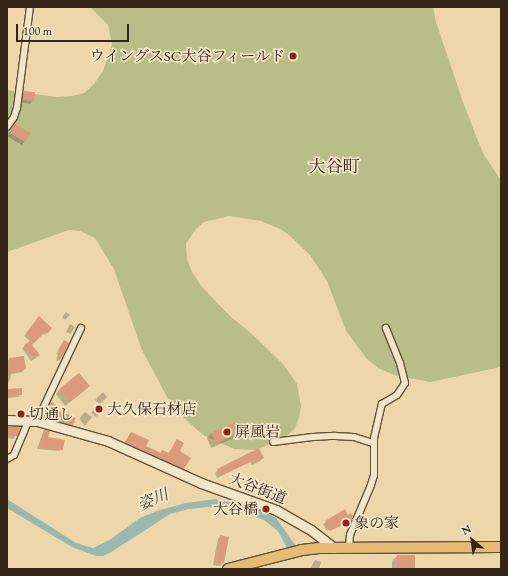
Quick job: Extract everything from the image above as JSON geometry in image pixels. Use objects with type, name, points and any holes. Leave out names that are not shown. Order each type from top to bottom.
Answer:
[{"type":"main road","name":"大谷街道","points":[[7,420],[33,420],[108,441],[201,483],[276,510],[311,530],[334,548]]},
{"type":"main road","points":[[228,569],[302,550],[334,548],[501,547]]},
{"type":"street","points":[[7,127],[14,117],[17,108],[30,7]]},
{"type":"street","points":[[7,459],[14,455],[81,328]]},
{"type":"street","points":[[349,548],[350,535],[374,475],[373,443],[382,404],[397,395],[405,383],[400,363],[386,328]]},
{"type":"street","points":[[273,442],[335,436],[354,437],[373,443]]},
{"type":"green space","points":[[90,7],[433,7],[436,22],[476,136],[484,155],[501,180],[501,367],[430,382],[394,375],[378,368],[366,358],[346,331],[327,281],[310,255],[289,235],[280,229],[261,221],[229,216],[204,222],[196,229],[186,244],[187,259],[192,272],[202,287],[230,316],[253,335],[283,364],[297,384],[301,406],[299,418],[295,428],[286,437],[256,450],[234,449],[203,435],[183,417],[167,397],[141,348],[114,269],[95,238],[80,231],[69,230],[7,252],[7,90],[56,97],[72,96],[84,93],[94,84],[103,71],[112,44],[108,25]]},
{"type":"water","points":[[7,499],[76,543],[93,548],[111,539],[140,518],[157,511],[186,503],[216,499],[255,508],[276,518],[296,546],[287,548],[278,531],[264,520],[226,508],[207,507],[189,509],[170,514],[113,551],[103,556],[96,556],[72,547],[7,508]]},
{"type":"building","points":[[24,91],[35,92],[34,101],[23,100]]},
{"type":"building","points":[[15,124],[31,133],[25,142],[10,133]]},
{"type":"building","points":[[39,316],[52,328],[48,333],[46,331],[32,345],[40,355],[34,359],[24,345],[32,339],[26,333]]},
{"type":"building","points":[[64,340],[69,343],[61,359],[58,357],[61,352],[58,350]]},
{"type":"building","points":[[24,356],[26,369],[7,373],[7,365],[10,365],[9,358]]},
{"type":"building","points":[[79,373],[90,386],[70,402],[59,389]]},
{"type":"building","points":[[22,388],[22,395],[7,395],[7,389]]},
{"type":"building","points":[[51,402],[56,405],[54,408],[76,418],[73,425],[58,417],[56,420],[45,415]]},
{"type":"building","name":"屏風岩","points":[[237,421],[242,432],[216,444],[211,433]]},
{"type":"building","points":[[7,426],[21,426],[17,436],[7,436]]},
{"type":"building","points":[[44,429],[50,431],[48,437],[65,440],[63,450],[39,447]]},
{"type":"building","points":[[131,432],[149,440],[146,446],[161,453],[162,450],[169,453],[177,439],[184,443],[180,451],[191,458],[184,469],[125,442]]},
{"type":"building","points":[[259,448],[264,458],[255,463],[254,460],[220,476],[217,469]]},
{"type":"building","points":[[345,509],[348,515],[351,513],[353,516],[351,521],[330,531],[325,521]]},
{"type":"building","points":[[220,535],[229,537],[224,563],[216,562]]},
{"type":"building","points":[[397,555],[415,555],[415,569],[397,569]]},
{"type":"place","name":"ウイングスSC大谷フィールド","points":[[293,56]]},
{"type":"place","name":"大久保石材店","points":[[99,409]]},
{"type":"place","name":"切通し","points":[[21,414]]},
{"type":"place","name":"屏風岩","points":[[227,432]]},
{"type":"place","name":"大谷橋","points":[[266,509]]},
{"type":"place","name":"象の家","points":[[346,523]]},
{"type":"district","name":"大谷町","points":[[334,167]]},
{"type":"water label","name":"姿川","points":[[153,500]]}]
